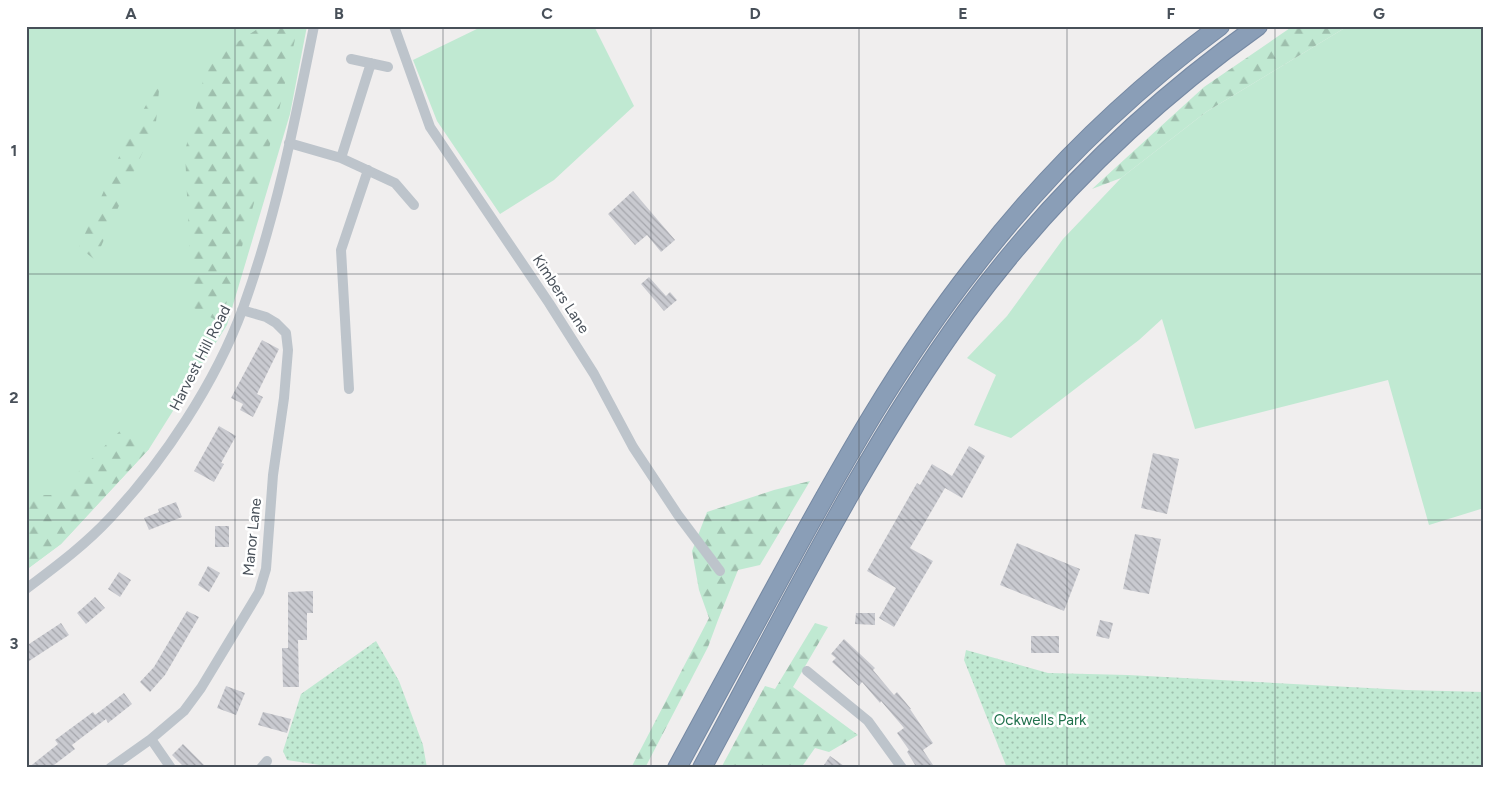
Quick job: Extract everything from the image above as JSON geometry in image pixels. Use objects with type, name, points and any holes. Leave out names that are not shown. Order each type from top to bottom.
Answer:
[{"type":"highway","points":[[677,768],[847,458],[898,374],[955,292],[1017,215],[1079,149],[1157,76],[1220,26]]},
{"type":"highway","points":[[702,768],[879,446],[913,391],[967,311],[1027,236],[1093,165],[1170,94],[1214,58],[1258,26]]},
{"type":"street","name":"Harvest Hill Road","points":[[26,589],[69,556],[109,519],[172,442],[207,383],[242,310],[268,229],[289,144],[314,26]]},
{"type":"street","name":"Kimbers Lane","points":[[394,26],[430,127],[549,303],[589,366],[634,446],[673,507],[720,571]]},
{"type":"street","points":[[351,59],[388,67]]},
{"type":"street","points":[[341,158],[371,64]]},
{"type":"street","points":[[289,144],[341,158],[396,183],[414,205]]},
{"type":"street","points":[[349,389],[341,250],[368,170]]},
{"type":"street","name":"Manor Lane","points":[[110,768],[151,739],[184,711],[201,688],[259,592],[266,569],[273,475],[284,398],[288,350],[286,333],[276,323],[266,317],[242,310]]},
{"type":"street","points":[[807,671],[868,722],[902,768]]},
{"type":"street","points":[[151,739],[171,768]]},
{"type":"green space","points":[[26,26],[307,26],[290,114],[227,325],[149,449],[61,544],[26,570]]},
{"type":"green space","points":[[262,26],[298,26],[277,119],[221,323],[192,307],[185,151],[208,61]]},
{"type":"green space","points":[[483,26],[594,26],[634,106],[554,180],[500,214],[437,121],[413,60]]},
{"type":"green space","points":[[1293,26],[1348,26],[1206,112],[1121,178],[1092,189],[1204,87]]},
{"type":"green space","points":[[1348,26],[1484,26],[1484,508],[1429,525],[1388,380],[1195,429],[1162,319],[1139,340],[1011,438],[974,425],[996,375],[967,358],[1007,316],[1063,239],[1121,178],[1206,112]]},
{"type":"green space","points":[[160,80],[156,122],[95,260],[79,247],[126,141]]},
{"type":"green space","points":[[121,430],[149,449],[61,544],[26,570],[26,495],[55,495]]},
{"type":"green space","points":[[810,481],[760,565],[738,570],[708,647],[645,768],[631,768],[709,618],[699,590],[692,551],[707,512],[774,490]]},
{"type":"green space","points":[[815,623],[828,627],[793,687],[858,735],[829,752],[815,748],[801,768],[721,768],[765,686],[775,689]]},
{"type":"green space","points":[[376,641],[399,681],[423,745],[427,768],[339,768],[287,760],[283,751],[301,694]]},
{"type":"green space","name":"Ockwells Park","points":[[966,650],[1048,673],[1484,692],[1484,768],[1007,768],[964,660]]},
{"type":"building","points":[[633,191],[675,240],[661,252],[647,235],[635,245],[608,214]]},
{"type":"building","points":[[649,277],[666,296],[670,292],[677,300],[664,311],[641,284]]},
{"type":"building","points":[[262,340],[279,349],[257,394],[263,397],[253,417],[240,410],[243,404],[231,398]]},
{"type":"building","points":[[219,426],[236,436],[221,463],[224,464],[214,482],[194,471]]},
{"type":"building","points":[[969,446],[985,456],[962,498],[945,488],[910,548],[933,561],[894,627],[879,618],[896,588],[867,571],[917,483],[920,485],[932,464],[952,476]]},
{"type":"building","points":[[1153,453],[1179,459],[1167,514],[1141,508]]},
{"type":"building","points":[[176,502],[182,517],[149,530],[144,518],[159,512],[158,509]]},
{"type":"building","points":[[215,526],[229,526],[229,547],[215,547]]},
{"type":"building","points":[[1135,534],[1161,539],[1149,594],[1123,589]]},
{"type":"building","points":[[1017,543],[1080,569],[1064,611],[1000,585]]},
{"type":"building","points":[[208,566],[220,573],[209,592],[198,585]]},
{"type":"building","points":[[119,572],[131,580],[120,597],[108,589]]},
{"type":"building","points":[[313,591],[313,613],[307,613],[307,640],[298,640],[299,687],[283,687],[282,648],[288,648],[288,592]]},
{"type":"building","points":[[95,597],[105,608],[86,624],[77,613]]},
{"type":"building","points":[[187,611],[199,617],[165,675],[150,692],[140,682],[154,667]]},
{"type":"building","points":[[856,613],[875,613],[875,625],[855,624]]},
{"type":"building","points":[[1100,620],[1113,623],[1109,639],[1096,636]]},
{"type":"building","points":[[61,623],[69,635],[26,663],[26,646]]},
{"type":"building","points":[[1031,636],[1059,636],[1059,653],[1031,653]]},
{"type":"building","points":[[844,639],[875,668],[873,670],[894,695],[897,692],[911,709],[933,743],[923,750],[935,768],[917,768],[907,752],[909,750],[897,733],[904,728],[862,682],[859,686],[832,662],[836,658],[831,654]]},
{"type":"building","points":[[226,686],[245,693],[236,715],[217,708]]},
{"type":"building","points":[[124,693],[132,704],[108,723],[106,719],[72,745],[75,749],[50,768],[28,768],[58,744],[55,740],[93,712],[95,715]]},
{"type":"building","points":[[263,712],[291,719],[287,733],[258,725]]},
{"type":"building","points":[[183,744],[207,768],[185,768],[172,755]]},
{"type":"building","points":[[830,756],[847,768],[822,768]]}]
